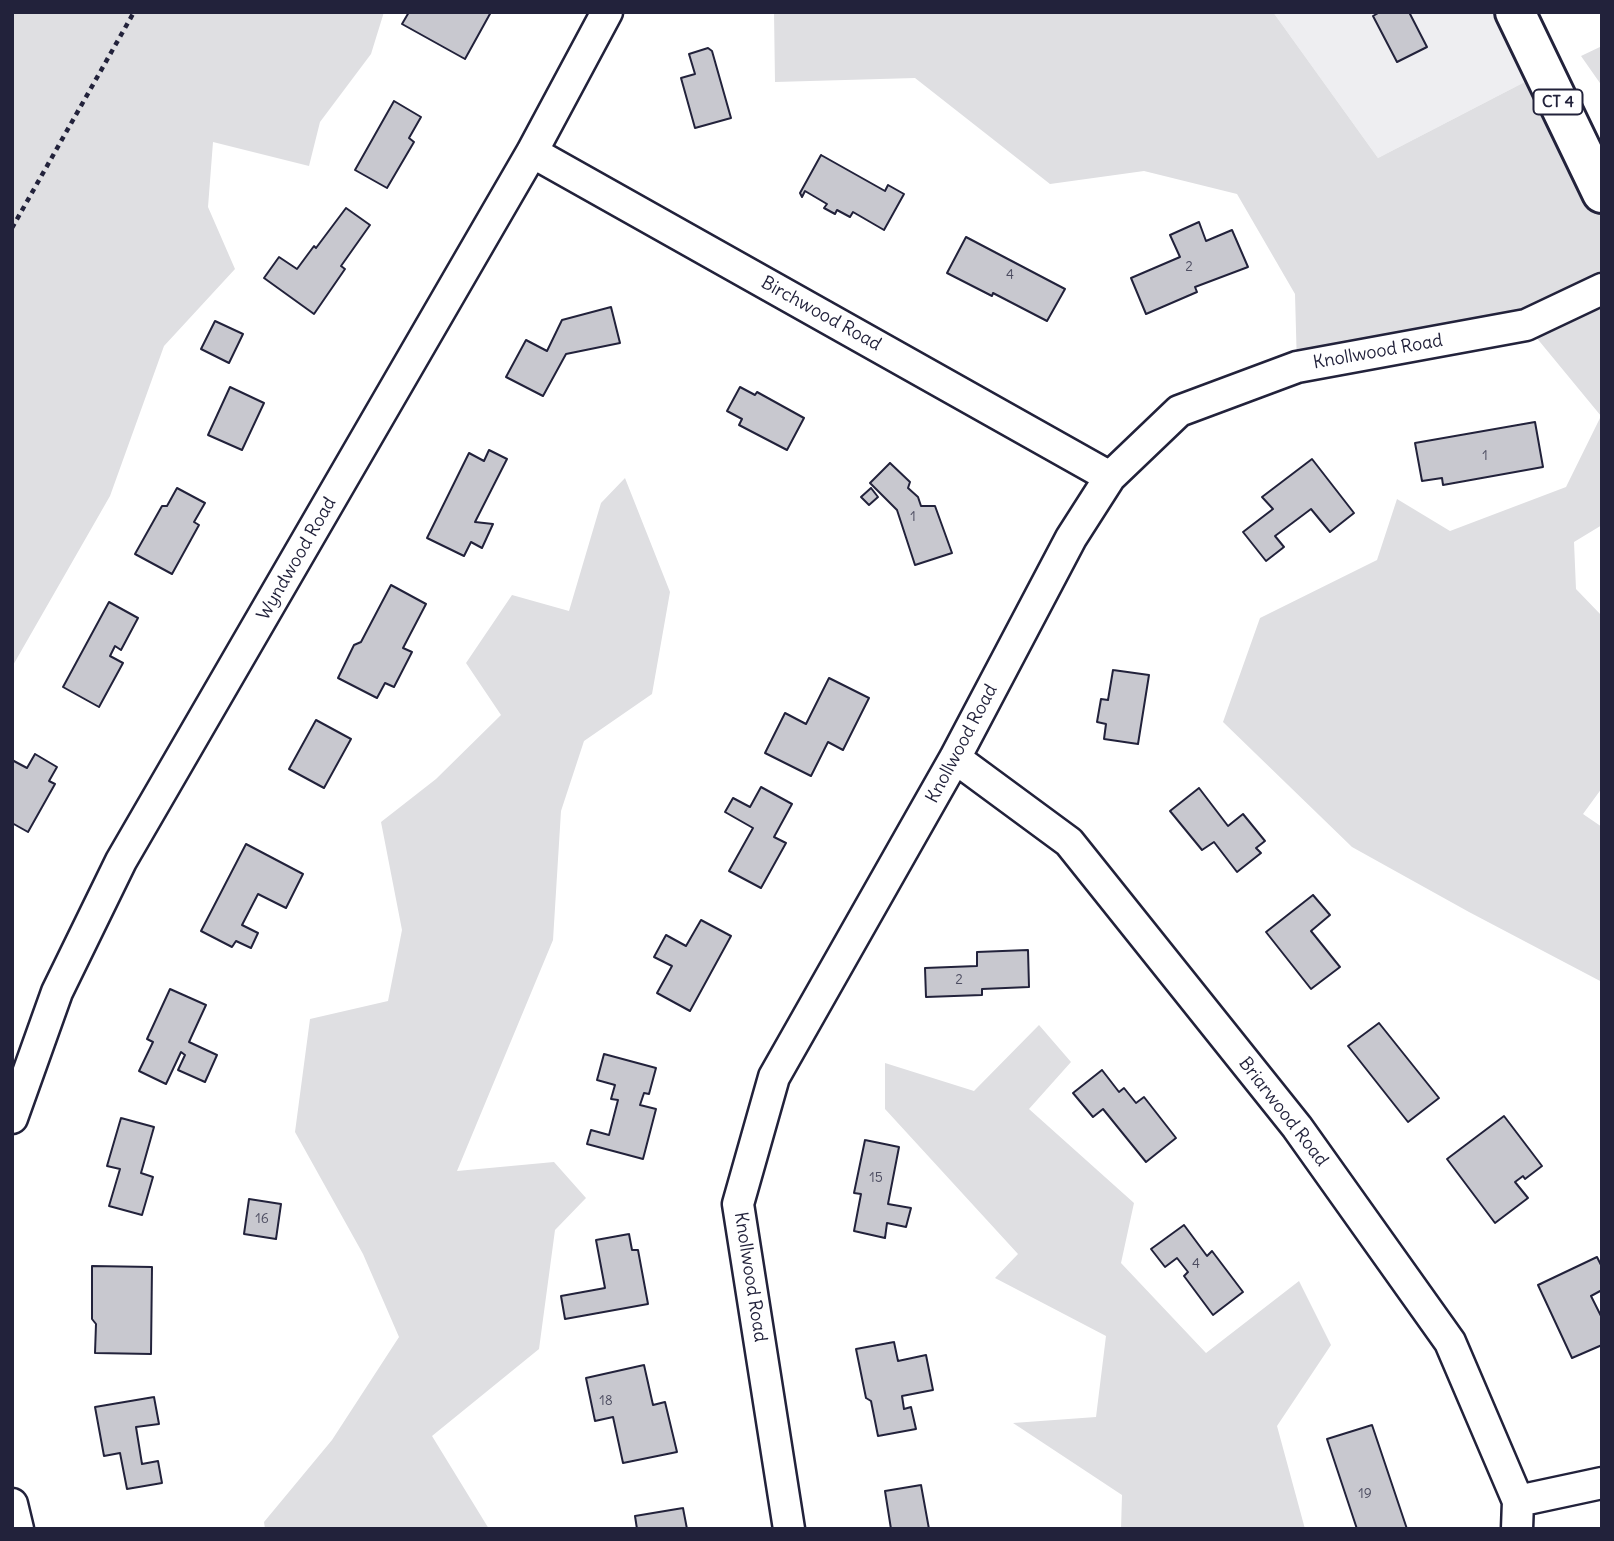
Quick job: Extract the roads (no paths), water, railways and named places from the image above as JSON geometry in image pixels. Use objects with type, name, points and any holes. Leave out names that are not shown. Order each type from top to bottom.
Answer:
[{"type":"main road","name":"CT 4","points":[[1515,12],[1602,192]]},
{"type":"street","name":"Wyndwood Road","points":[[12,1118],[57,992],[121,861],[532,152],[607,12]]},
{"type":"street","name":"Birchwood Road","points":[[532,152],[1110,477]]},
{"type":"street","name":"Knollwood Road","points":[[789,1529],[738,1204],[774,1077],[955,758],[1071,538],[1110,477],[1179,411],[1297,367],[1526,325],[1602,289]]},
{"type":"street","name":"Briarwood Road","points":[[955,758],[1069,842],[1297,1127],[1450,1342],[1517,1515]]},
{"type":"street","points":[[1517,1515],[1602,1483]]},
{"type":"street","points":[[12,1504],[18,1529]]}]
